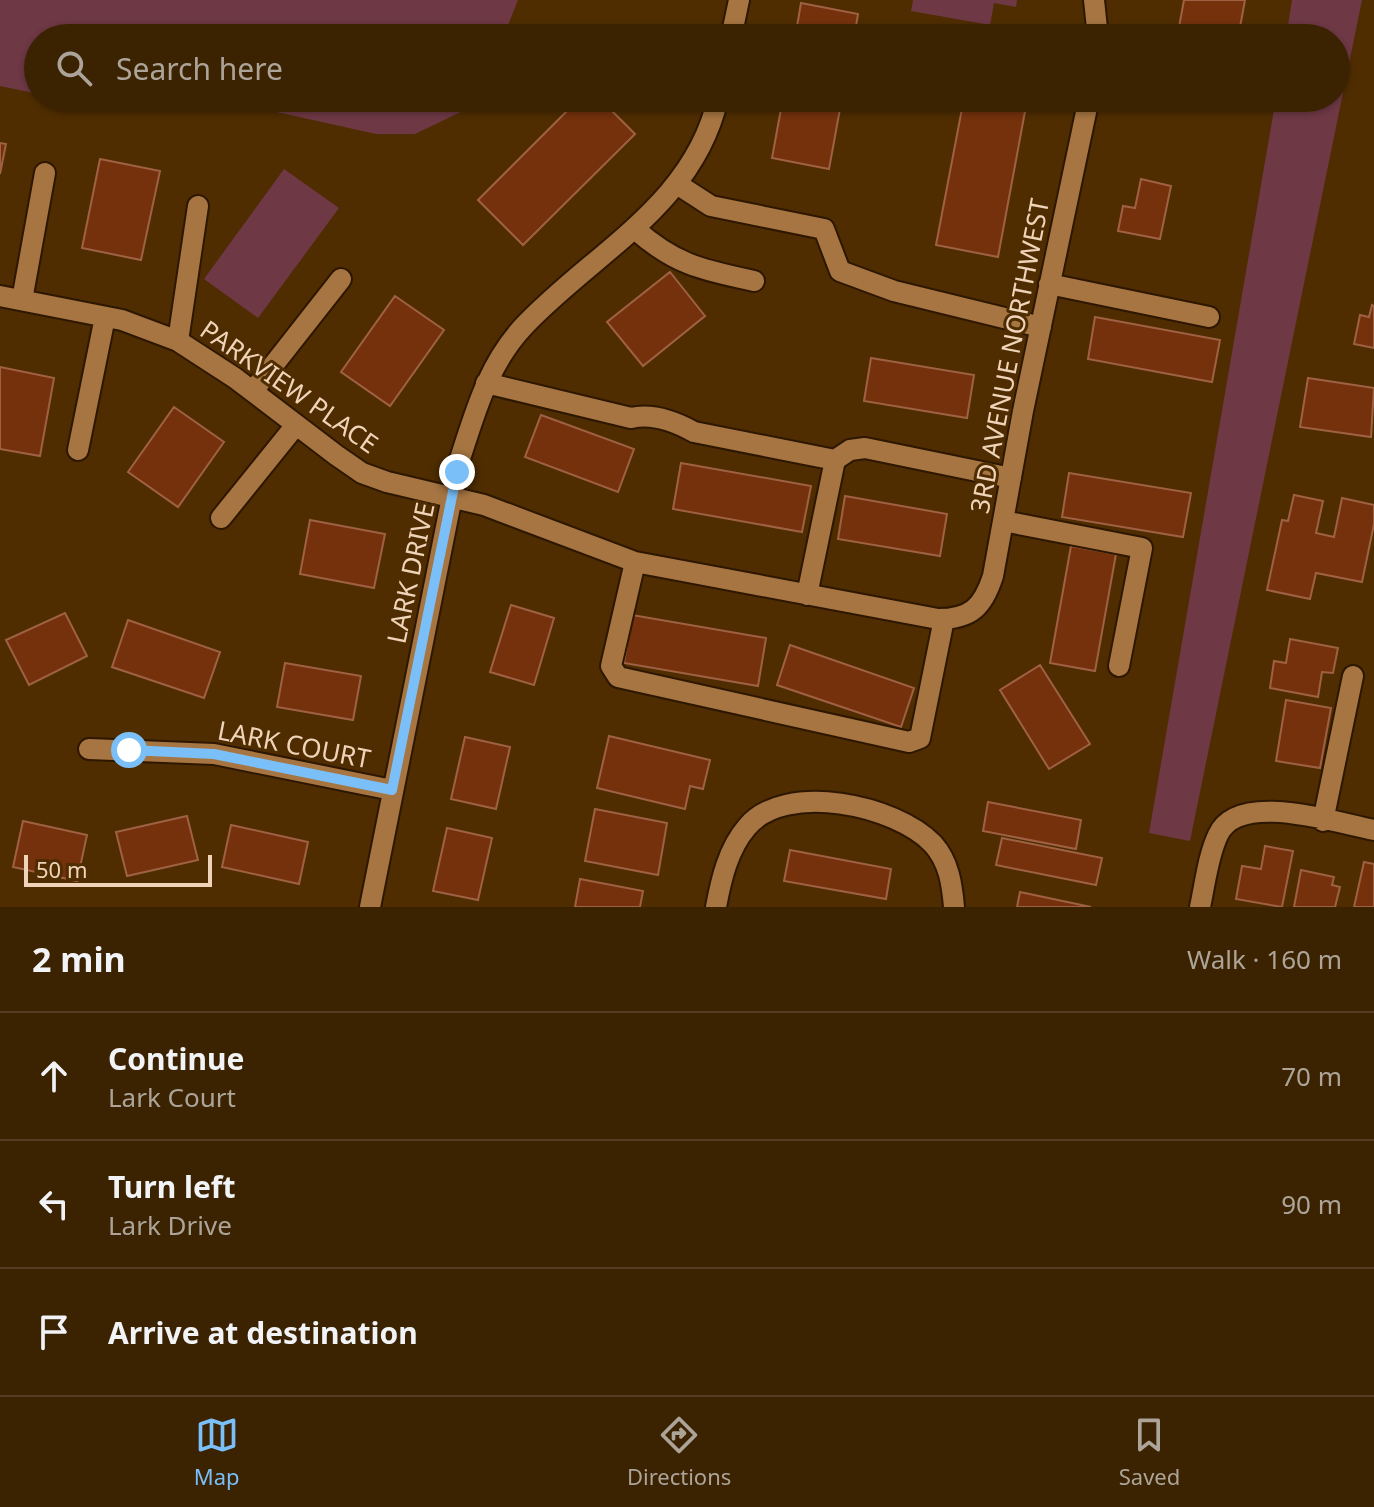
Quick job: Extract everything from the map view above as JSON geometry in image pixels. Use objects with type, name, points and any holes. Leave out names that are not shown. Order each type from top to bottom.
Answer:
[{"type":"street","points":[[734,24],[739,0]]},
{"type":"street","points":[[1094,0],[1097,24]]},
{"type":"street","name":"LARK DRIVE","points":[[370,907],[459,462],[486,383],[524,326],[635,229],[677,184],[701,146],[713,112]]},
{"type":"street","name":"3RD AVENUE NORTHWEST","points":[[967,615],[986,600],[1086,112]]},
{"type":"street","points":[[22,300],[45,173]]},
{"type":"street","points":[[677,184],[711,206],[824,229],[840,271],[894,291],[1041,327]]},
{"type":"street","points":[[178,341],[198,206]]},
{"type":"street","points":[[635,229],[663,253],[693,268],[754,281]]},
{"type":"street","points":[[253,391],[341,279]]},
{"type":"street","points":[[1049,284],[1209,317]]},
{"type":"street","name":"PARKVIEW PLACE","points":[[0,296],[150,327],[178,341],[253,391],[362,473],[484,505],[635,562],[944,619],[967,615]]},
{"type":"street","points":[[78,450],[105,317]]},
{"type":"street","points":[[486,383],[631,418],[642,415],[679,423],[694,432],[835,460]]},
{"type":"street","points":[[221,518],[296,425]]},
{"type":"street","points":[[807,595],[835,460],[850,450],[865,448],[1011,478]]},
{"type":"street","points":[[1003,521],[1142,548],[1119,666]]},
{"type":"street","points":[[635,562],[611,666],[618,677],[909,742],[920,738],[944,619]]},
{"type":"street","points":[[1323,821],[1353,676]]},
{"type":"street","name":"LARK COURT","points":[[89,749],[214,754],[392,790]]},
{"type":"street","points":[[716,907],[732,851],[748,826],[770,809],[795,803],[851,806],[884,814],[910,825],[934,845],[951,874],[954,907]]},
{"type":"street","points":[[1200,907],[1217,835],[1232,817],[1255,810],[1374,830]]},
{"type":"shaded area","points":[[0,0],[518,0],[509,24],[24,24],[24,91],[0,86]]},
{"type":"shaded area","points":[[913,0],[1017,0],[1016,7],[994,3],[990,24],[911,11]]},
{"type":"shaded area","points":[[1292,0],[1362,0],[1350,59],[1350,24],[1288,24]]},
{"type":"shaded area","points":[[276,112],[461,112],[415,134],[376,134]]},
{"type":"shaded area","points":[[1274,112],[1339,112],[1190,841],[1149,833]]},
{"type":"shaded area","points":[[284,169],[339,208],[258,318],[204,279]]},
{"type":"building","points":[[1184,0],[1245,0],[1241,24],[1180,24]]},
{"type":"building","points":[[801,3],[858,14],[856,24],[797,24]]},
{"type":"building","points":[[566,112],[613,112],[635,134],[523,245],[478,200]]},
{"type":"building","points":[[780,112],[839,112],[829,169],[772,158]]},
{"type":"building","points":[[961,112],[1025,112],[998,257],[936,245]]},
{"type":"building","points":[[0,143],[6,144],[0,174]]},
{"type":"building","points":[[100,159],[160,171],[141,260],[82,248]]},
{"type":"building","points":[[1141,179],[1171,186],[1160,239],[1118,231],[1123,206],[1135,208]]},
{"type":"building","points":[[670,272],[705,316],[643,366],[607,322]]},
{"type":"building","points":[[395,296],[444,330],[390,406],[341,372]]},
{"type":"building","points":[[1372,305],[1374,348],[1354,344],[1360,315],[1369,317]]},
{"type":"building","points":[[1095,317],[1220,340],[1212,382],[1088,359]]},
{"type":"building","points":[[871,358],[974,375],[967,418],[864,401]]},
{"type":"building","points":[[0,367],[54,378],[40,456],[0,449]]},
{"type":"building","points":[[1308,378],[1374,388],[1371,437],[1300,427]]},
{"type":"building","points":[[174,407],[224,442],[178,507],[128,472]]},
{"type":"building","points":[[541,415],[634,449],[618,492],[525,457]]},
{"type":"building","points":[[681,463],[811,486],[802,532],[673,509]]},
{"type":"building","points":[[1069,473],[1191,493],[1183,537],[1062,517]]},
{"type":"building","points":[[1294,495],[1323,501],[1316,533],[1334,537],[1342,498],[1374,505],[1374,524],[1362,582],[1316,573],[1310,599],[1267,590],[1282,520],[1288,521]]},
{"type":"building","points":[[845,496],[947,514],[940,556],[838,539]]},
{"type":"building","points":[[310,520],[385,534],[374,588],[300,574]]},
{"type":"building","points":[[1071,546],[1116,554],[1095,671],[1050,663]]},
{"type":"building","points":[[511,605],[554,618],[534,685],[490,672]]},
{"type":"building","points":[[65,613],[87,656],[29,685],[6,640]]},
{"type":"building","points":[[632,615],[766,638],[758,686],[624,663]]},
{"type":"building","points":[[128,620],[220,652],[204,698],[112,667]]},
{"type":"building","points":[[1290,639],[1338,648],[1333,673],[1322,672],[1318,697],[1270,688],[1274,661],[1286,663]]},
{"type":"building","points":[[790,645],[914,688],[901,727],[777,685]]},
{"type":"building","points":[[285,663],[361,676],[353,720],[277,707]]},
{"type":"building","points":[[1040,665],[1090,744],[1049,769],[1000,690]]},
{"type":"building","points":[[1286,700],[1331,708],[1320,768],[1276,761]]},
{"type":"building","points":[[609,736],[710,760],[703,789],[690,786],[685,809],[597,788]]},
{"type":"building","points":[[465,737],[510,747],[496,809],[451,799]]},
{"type":"building","points":[[988,802],[1081,820],[1076,849],[983,831]]},
{"type":"building","points":[[595,809],[667,823],[658,875],[585,861]]},
{"type":"building","points":[[187,816],[198,860],[127,876],[116,832]]},
{"type":"building","points":[[23,821],[87,835],[77,881],[13,867]]},
{"type":"building","points":[[231,825],[308,842],[299,884],[222,867]]},
{"type":"building","points":[[447,828],[492,838],[478,900],[433,891]]},
{"type":"building","points":[[1002,838],[1102,858],[1096,885],[996,865]]},
{"type":"building","points":[[1265,846],[1293,851],[1282,907],[1236,899],[1242,866],[1261,869]]},
{"type":"building","points":[[790,850],[891,869],[886,899],[784,881]]},
{"type":"building","points":[[1364,862],[1374,864],[1374,907],[1354,907]]},
{"type":"building","points":[[1301,870],[1334,877],[1332,885],[1340,887],[1335,907],[1294,907]]},
{"type":"building","points":[[580,879],[643,891],[640,907],[575,907]]},
{"type":"building","points":[[1020,892],[1091,907],[1017,907]]},
{"type":"route","points":[[129,750],[214,754],[392,790],[457,472]]}]
